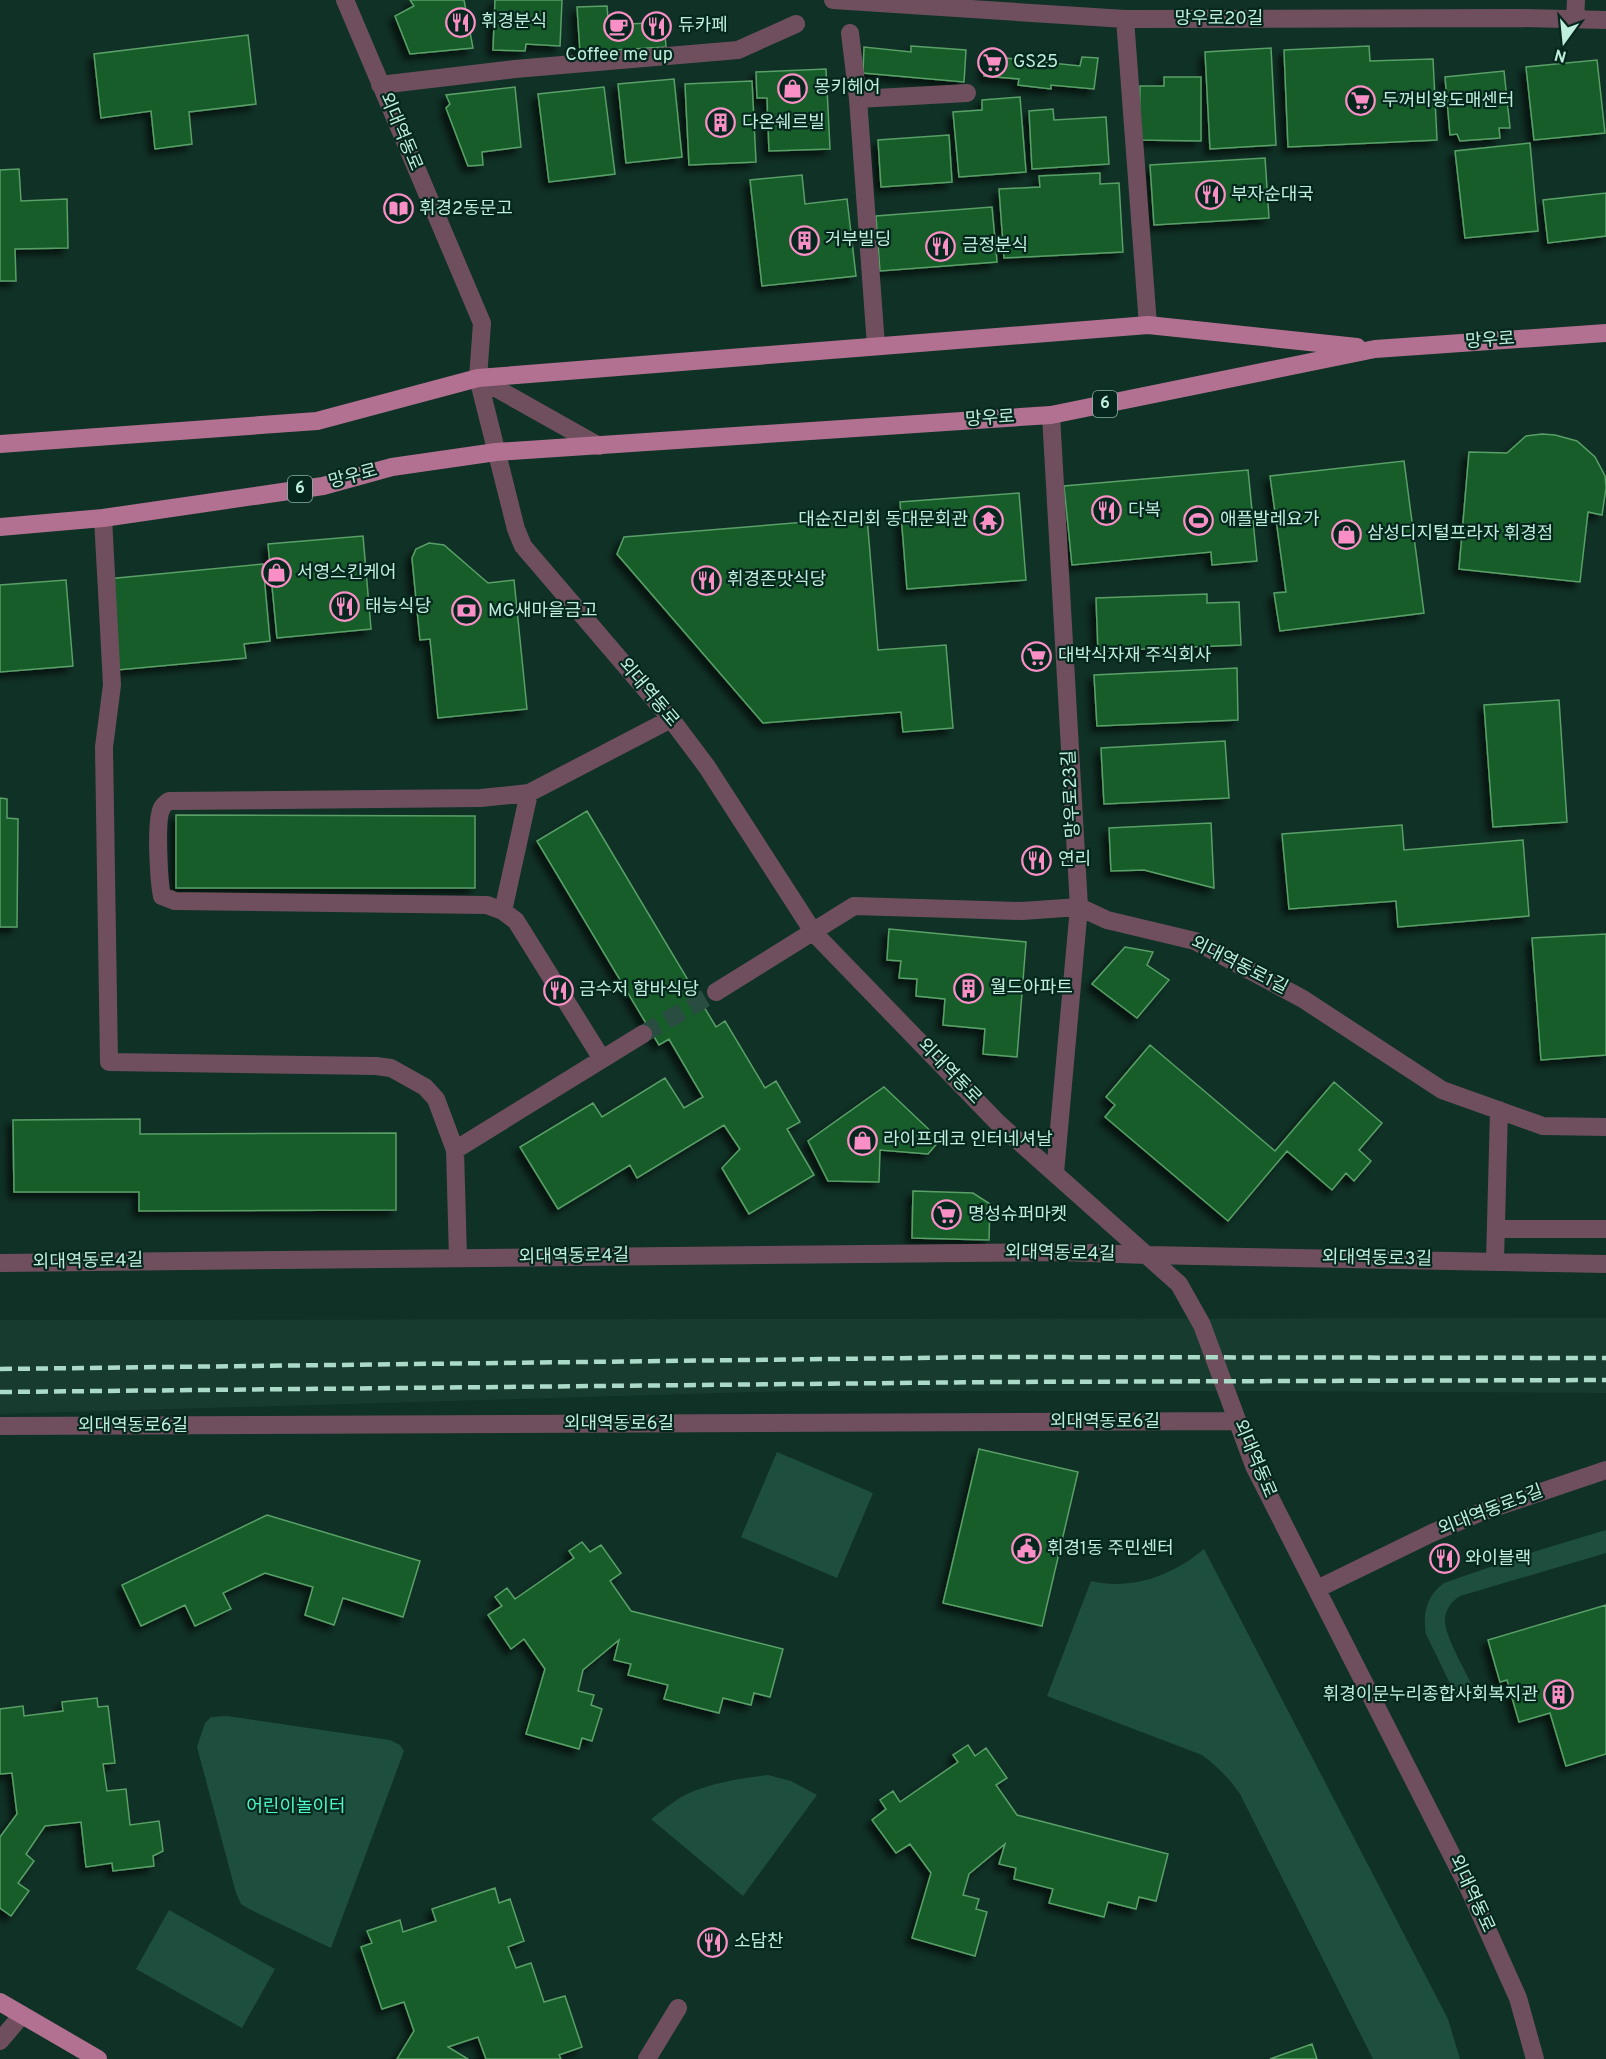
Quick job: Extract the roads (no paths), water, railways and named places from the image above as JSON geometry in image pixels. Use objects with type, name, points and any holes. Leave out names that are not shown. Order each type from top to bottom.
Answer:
[{"type":"main road","name":"망우로","points":[[0,444],[317,421],[478,378],[1148,325],[1375,349]]},
{"type":"main road","name":"망우로","points":[[0,527],[103,518],[323,486],[392,467],[496,452],[1051,415],[1375,349],[1606,333]]},
{"type":"main road","points":[[0,2002],[98,2059]]},
{"type":"street","name":"외대역동로","points":[[345,0],[482,323],[478,378],[516,529],[523,546],[671,719],[707,766],[814,933],[998,1123],[1179,1284],[1196,1315],[1254,1466],[1470,1890],[1518,1998],[1535,2059]]},
{"type":"street","name":"망우로20길","points":[[832,0],[1125,19],[1606,20]]},
{"type":"street","points":[[1575,19],[1576,0]]},
{"type":"street","points":[[1125,19],[1148,325]]},
{"type":"street","name":"외대역동로","points":[[380,85],[515,69],[738,50],[796,24]]},
{"type":"street","points":[[850,33],[858,99],[876,346]]},
{"type":"street","points":[[858,99],[967,93]]},
{"type":"street","points":[[478,378],[600,446]]},
{"type":"street","name":"망우로23길","points":[[1051,415],[1079,907],[1055,1173]]},
{"type":"street","points":[[103,518],[112,685],[104,747],[109,1062],[376,1066],[391,1068],[425,1087],[436,1099],[455,1150],[458,1258]]},
{"type":"street","points":[[602,1059],[516,921],[503,911],[487,905],[175,901],[162,896],[159,885],[161,809],[169,801],[482,798],[529,793],[671,719]]},
{"type":"street","points":[[503,911],[529,793]]},
{"type":"street","name":"외대역동로1길","points":[[716,992],[854,906],[1022,911],[1079,907],[1107,920],[1196,941],[1303,999],[1442,1090],[1543,1126],[1606,1127]]},
{"type":"street","points":[[455,1150],[644,1034]]},
{"type":"street","points":[[1495,1262],[1499,1110]]},
{"type":"street","points":[[1496,1229],[1606,1229]]},
{"type":"street","name":"외대역동로4길","points":[[0,1263],[1060,1252],[1147,1256]]},
{"type":"street","name":"외대역동로3길","points":[[1147,1256],[1606,1264]]},
{"type":"street","name":"외대역동로6길","points":[[0,1426],[1237,1421]]},
{"type":"street","name":"외대역동로5길","points":[[1317,1589],[1432,1533],[1479,1513],[1606,1470]]},
{"type":"street","points":[[647,2059],[678,2008]]},
{"type":"street","points":[[0,2041],[22,2015]]},
{"type":"tunnel","points":[[643,1034],[716,992]]},
{"type":"railway","points":[[0,1369],[996,1357],[1606,1358]]},
{"type":"railway","points":[[0,1392],[997,1382],[1606,1380]]},
{"type":"place","name":"휘경분식","points":[[460,22]]},
{"type":"place","name":"Coffee me up","points":[[619,26]]},
{"type":"place","name":"듀카페","points":[[657,26]]},
{"type":"place","name":"GS25","points":[[992,62]]},
{"type":"place","name":"몽키헤어","points":[[793,88]]},
{"type":"place","name":"두꺼비왕도매센터","points":[[1361,101]]},
{"type":"place","name":"다온쉐르빌","points":[[721,123]]},
{"type":"place","name":"부자순대국","points":[[1210,195]]},
{"type":"place","name":"휘경2동문고","points":[[398,209]]},
{"type":"place","name":"거부빌딩","points":[[804,240]]},
{"type":"place","name":"금정분식","points":[[941,246]]},
{"type":"place","name":"다복","points":[[1107,511]]},
{"type":"place","name":"대순진리회 동대문회관","points":[[989,520]]},
{"type":"place","name":"애플발레요가","points":[[1199,520]]},
{"type":"place","name":"삼성디지털프라자 휘경점","points":[[1346,534]]},
{"type":"place","name":"서영스킨케어","points":[[276,573]]},
{"type":"place","name":"휘경존맛식당","points":[[706,580]]},
{"type":"place","name":"태능식당","points":[[344,607]]},
{"type":"place","name":"MG새마을금고","points":[[467,611]]},
{"type":"place","name":"대박식자재 주식회사","points":[[1037,656]]},
{"type":"place","name":"연리","points":[[1037,860]]},
{"type":"place","name":"월드아파트","points":[[969,988]]},
{"type":"place","name":"금수저 함바식당","points":[[558,990]]},
{"type":"place","name":"라이프데코 인터네셔날","points":[[862,1140]]},
{"type":"place","name":"명성슈퍼마켓","points":[[947,1215]]},
{"type":"place","name":"휘경1동 주민센터","points":[[1026,1549]]},
{"type":"place","name":"와이블랙","points":[[1444,1559]]},
{"type":"place","name":"휘경이문누리종합사회복지관","points":[[1559,1695]]},
{"type":"place","name":"소담찬","points":[[713,1942]]},
{"type":"park label","name":"어린이놀이터","points":[[296,1807]]}]
